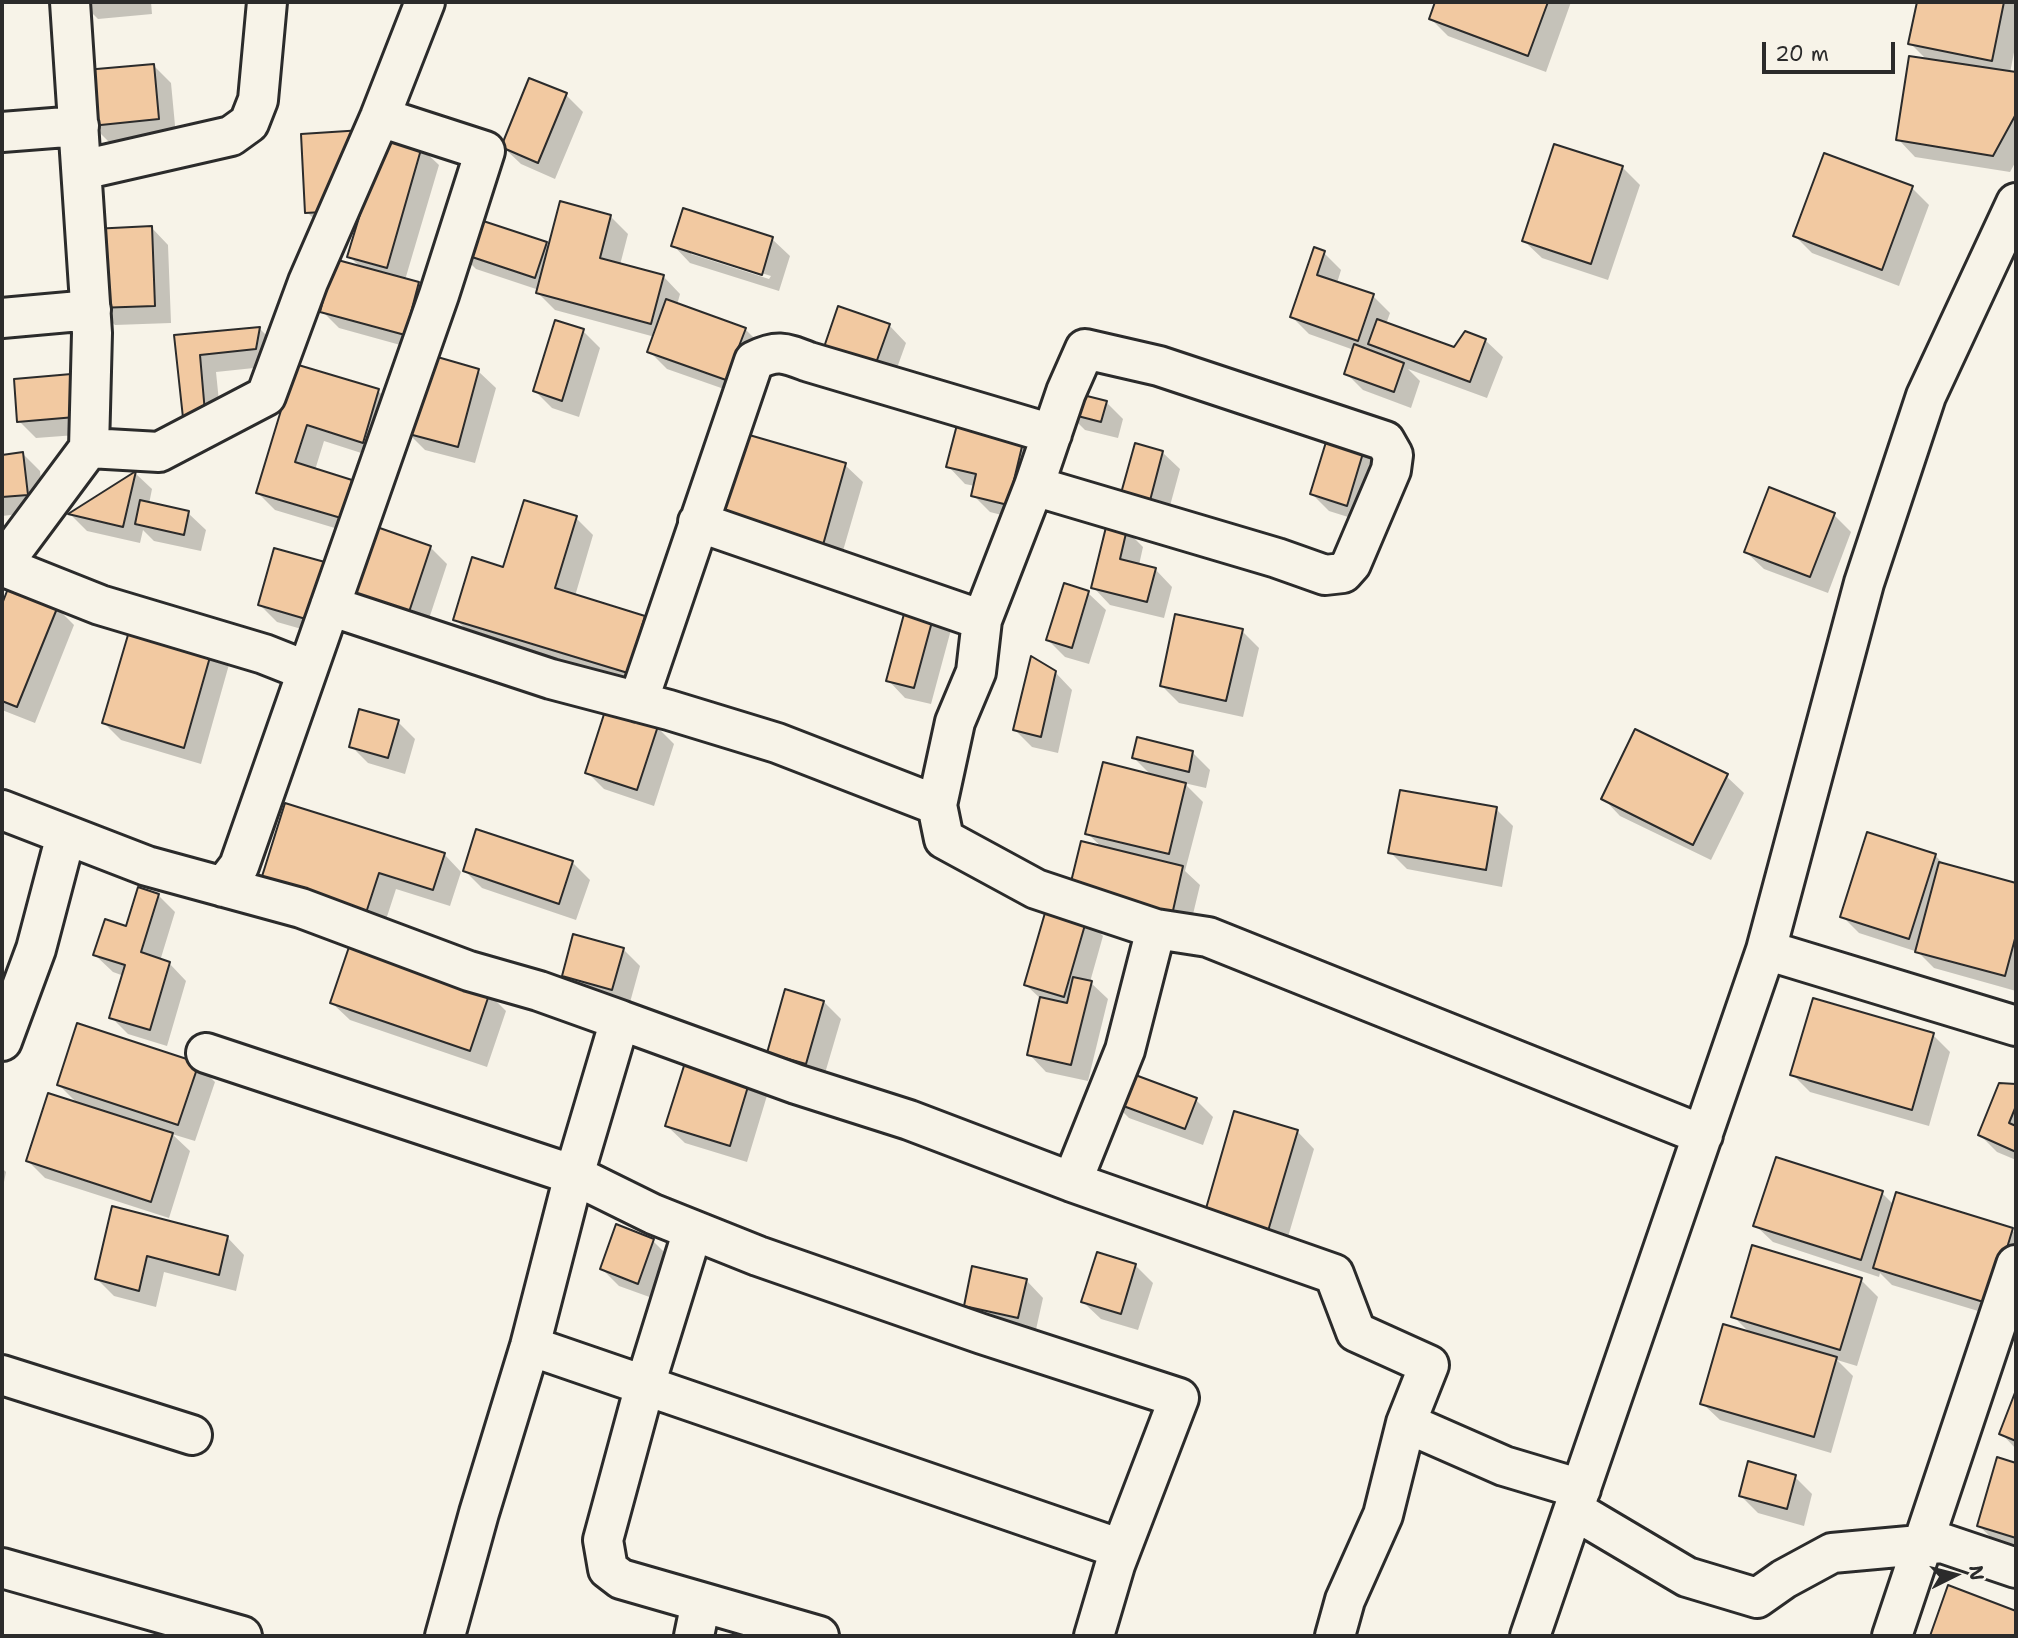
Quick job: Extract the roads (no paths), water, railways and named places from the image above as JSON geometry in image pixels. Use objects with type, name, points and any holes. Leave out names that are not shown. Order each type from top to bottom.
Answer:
[{"type":"street","points":[[70,2],[92,334],[89,448],[6,554],[100,605],[264,654],[307,671]]},
{"type":"street","points":[[82,170],[231,136],[249,123],[258,100],[267,2]]},
{"type":"street","points":[[89,448],[159,452],[266,396],[308,282],[380,117],[425,2]]},
{"type":"street","points":[[223,887],[239,866],[439,295],[485,151],[380,117]]},
{"type":"street","points":[[2,132],[79,126]]},
{"type":"street","points":[[1530,1636],[1766,950],[1864,583],[1922,408],[2016,204]]},
{"type":"street","points":[[2,318],[90,310]]},
{"type":"street","points":[[1034,486],[1277,558],[1325,575],[1343,573],[1351,564],[1391,470],[1393,455],[1385,441],[1159,366],[1085,349],[1066,392],[1034,486],[982,620],[976,672],[956,722],[937,805],[944,839],[1036,889],[1156,929],[1208,937],[1703,1135]]},
{"type":"street","points":[[638,702],[754,361],[771,353],[788,354],[1052,434]]},
{"type":"street","points":[[698,522],[982,620]]},
{"type":"street","points":[[330,606],[551,679],[777,743],[937,805]]},
{"type":"street","points":[[2,810],[147,866],[301,908],[469,971],[539,990],[1334,1274],[1356,1332],[1429,1365],[1406,1423],[1382,1515],[1345,1600],[1335,1636]]},
{"type":"street","points":[[2,1041],[36,949],[66,835]]},
{"type":"street","points":[[1072,1182],[1125,1050],[1156,929]]},
{"type":"street","points":[[1766,950],[2016,1026]]},
{"type":"street","points":[[445,1636],[530,1346],[574,1175],[620,1020]]},
{"type":"street","points":[[206,1053],[574,1175],[653,1214],[758,1256],[982,1334],[1179,1398],[1121,1549],[1094,1636]]},
{"type":"street","points":[[694,1230],[645,1385],[603,1540],[608,1569],[698,1619],[818,1636]]},
{"type":"street","points":[[1892,1636],[2010,1303],[2016,1265]]},
{"type":"street","points":[[530,1346],[1121,1549]]},
{"type":"street","points":[[2,1375],[192,1435]]},
{"type":"street","points":[[1406,1423],[1577,1500],[1687,1577],[1758,1598],[1784,1579],[1832,1553],[1942,1543],[2016,1568]]},
{"type":"street","points":[[2,1568],[241,1636]]}]
